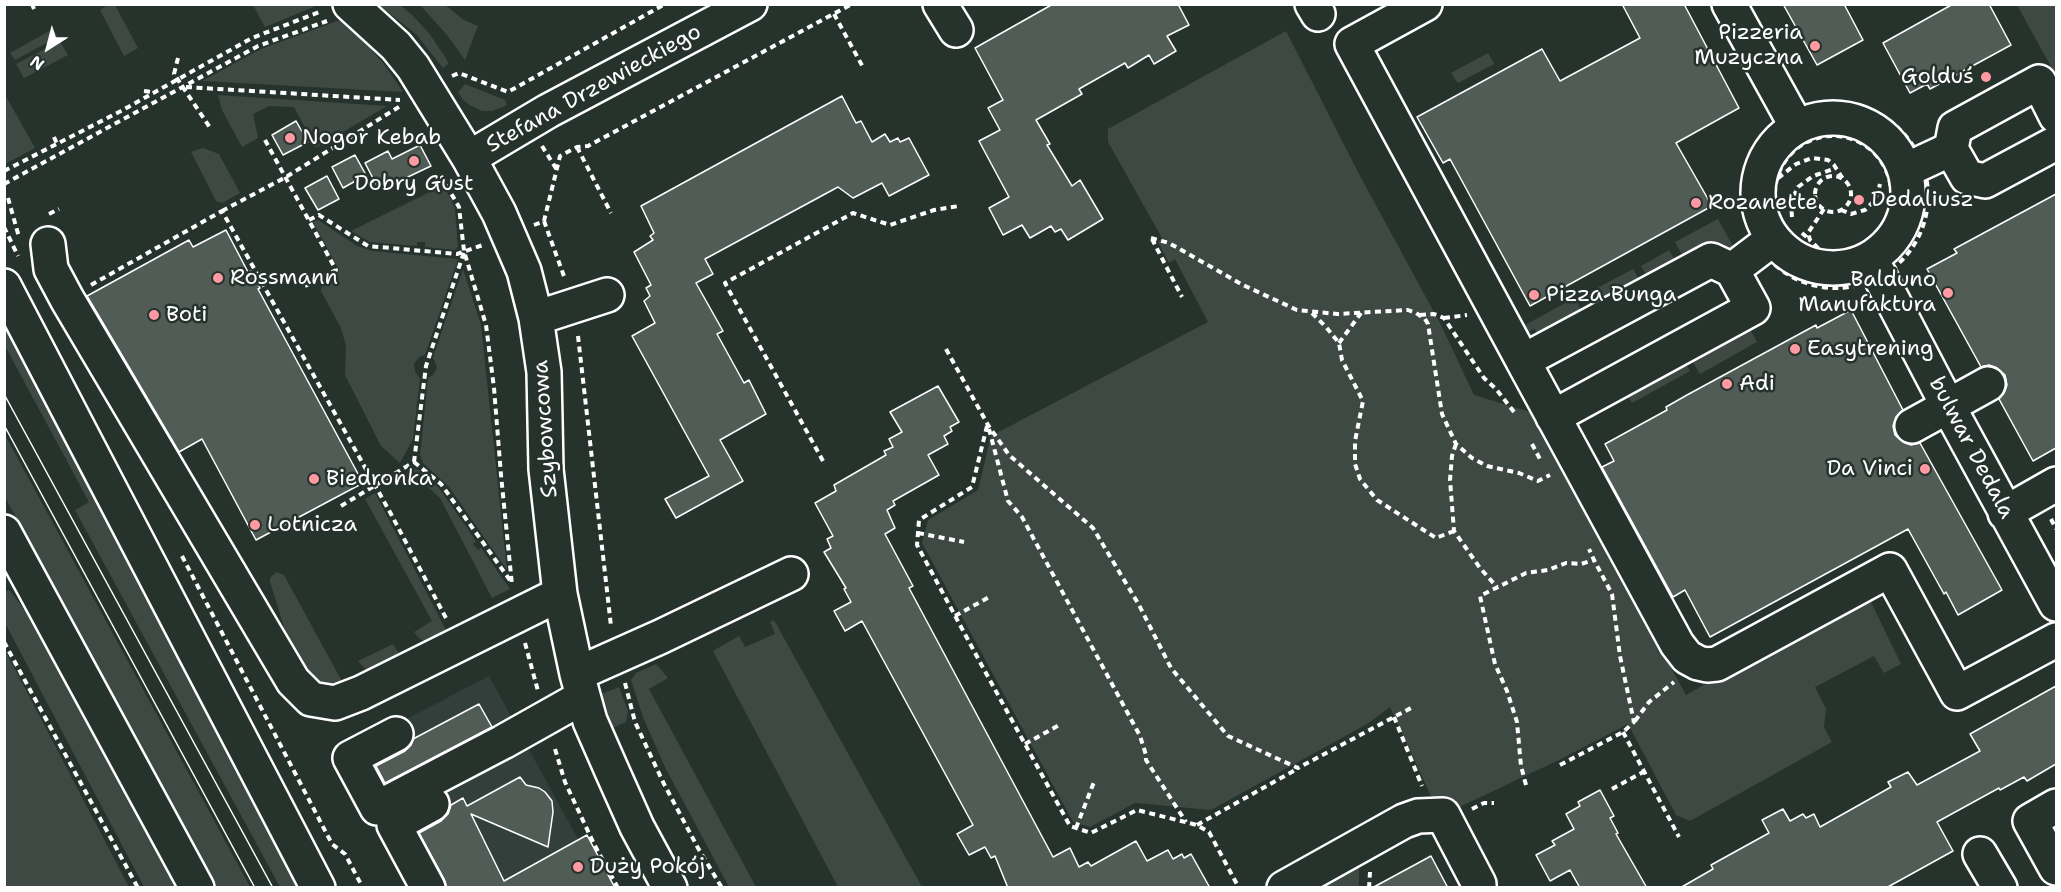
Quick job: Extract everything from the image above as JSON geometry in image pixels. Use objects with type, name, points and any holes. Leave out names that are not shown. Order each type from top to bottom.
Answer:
[{"type":"street","name":"Stefana Drzewieckiego","points":[[469,158],[548,111],[750,4]]},
{"type":"street","points":[[1425,4],[1352,44],[1523,361],[1541,427],[1564,469],[1687,657],[1698,663],[1717,664],[1890,570],[1958,693],[2056,640]]},
{"type":"street","points":[[1729,4],[1793,121]]},
{"type":"street","name":"Szybowcowa","points":[[337,11],[396,46],[413,67],[469,158],[499,213],[524,271],[536,318],[544,372],[546,469],[560,594],[583,697],[638,827],[670,888]]},
{"type":"street","points":[[2056,116],[2039,82],[1955,128],[1926,161],[1909,196],[1904,221],[1890,243],[1852,268],[1812,266],[1791,255],[1782,236],[1762,220],[1759,177],[1766,157],[1793,121],[1840,117],[1861,123],[1881,134],[1896,150],[1926,161],[1967,177],[1985,181],[2056,142]]},
{"type":"street","points":[[1732,270],[1782,236]]},
{"type":"street","points":[[48,244],[51,269],[68,299],[293,681],[311,699],[335,703],[361,693],[515,599],[560,594]]},
{"type":"street","points":[[1523,361],[1711,260],[1732,270],[1753,308],[1541,427]]},
{"type":"street","name":"bulwar Dedala","points":[[1852,268],[1948,406],[2056,604]]},
{"type":"street","points":[[4,286],[318,888]]},
{"type":"street","points":[[536,318],[607,296]]},
{"type":"street","points":[[1912,426],[1988,384]]},
{"type":"street","points":[[2006,513],[2056,484]]},
{"type":"street","points":[[4,532],[197,888]]},
{"type":"street","points":[[428,888],[394,825],[514,759],[583,697],[617,656],[791,574]]},
{"type":"street","points":[[396,734],[350,758],[377,808],[583,697]]},
{"type":"street","points":[[2056,806],[2030,821],[2056,868]]},
{"type":"street","points":[[1284,888],[1404,821],[1418,816],[1443,815],[1479,888]]},
{"type":"street","points":[[1980,855],[2000,888]]},
{"type":"path","points":[[428,90],[459,73],[508,92],[665,4]]},
{"type":"path","points":[[611,213],[578,147],[588,146],[852,4]]},
{"type":"path","points":[[4,171],[252,38],[337,11]]},
{"type":"path","points":[[4,184],[258,46],[337,11]]},
{"type":"path","points":[[834,14],[864,69]]},
{"type":"path","points":[[178,58],[174,74],[211,129]]},
{"type":"path","points":[[68,299],[134,259],[286,177],[409,101],[184,87]]},
{"type":"path","points":[[144,91],[153,93]]},
{"type":"path","points":[[1834,104],[1856,106],[1876,113],[1895,125],[1926,161],[1928,190],[1926,217],[1915,243],[1898,264],[1852,268],[1797,240],[1782,222],[1775,199],[1759,193],[1744,181],[1751,158],[1764,138],[1776,126],[1793,121],[1812,106],[1834,104]]},
{"type":"path","points":[[1823,136],[1846,137],[1861,143],[1873,152],[1888,178],[1891,193],[1887,215],[1879,228],[1869,239],[1856,247],[1841,251],[1852,268],[1810,240],[1782,236],[1749,227],[1759,193],[1784,162],[1794,150],[1808,141],[1823,136]]},
{"type":"path","points":[[54,137],[57,144]]},
{"type":"path","points":[[265,140],[336,270],[305,286]]},
{"type":"path","points":[[1759,193],[1796,164],[1812,158],[1828,160],[1850,189],[1849,201],[1841,210],[1835,211],[1824,209],[1816,198],[1817,185],[1828,177],[1843,180]]},
{"type":"path","points":[[1836,168],[1813,176],[1798,187],[1792,198],[1791,209],[1782,236],[1779,268],[1796,279],[1835,288],[1852,268]]},
{"type":"path","points":[[441,176],[459,207],[464,252],[486,324],[495,388],[501,475],[515,599],[540,701]]},
{"type":"path","points":[[823,461],[724,283],[853,213],[890,225],[934,210],[958,206]]},
{"type":"path","points":[[1810,240],[1808,233],[1824,209]]},
{"type":"path","points":[[222,211],[449,624]]},
{"type":"path","points":[[309,220],[319,215],[368,246],[457,254],[464,252]]},
{"type":"path","points":[[544,220],[575,306],[609,618],[617,656],[635,722],[664,784],[722,888]]},
{"type":"path","points":[[1182,297],[1151,238],[1170,243],[1214,270],[1274,301],[1297,310],[1362,312],[1408,310],[1420,315],[1425,319],[1430,333],[1442,414],[1456,444],[1472,458],[1487,466],[1519,473],[1538,482],[1564,469]]},
{"type":"path","points":[[414,462],[426,366],[464,252]]},
{"type":"path","points":[[1311,312],[1339,344],[1341,360],[1363,401],[1355,441],[1355,464],[1360,479],[1377,500],[1436,538],[1454,531]]},
{"type":"path","points":[[1339,344],[1362,312]]},
{"type":"path","points":[[1420,315],[1434,314],[1444,318],[1484,378],[1496,388],[1518,417]]},
{"type":"path","points":[[946,349],[988,425],[1009,455],[1094,528],[1139,604],[1171,668],[1228,736],[1298,768]]},
{"type":"path","points":[[988,425],[972,487],[919,520],[917,545],[955,616],[1070,826],[1091,833],[1137,810],[1197,825],[1209,831],[1239,888]]},
{"type":"path","points":[[988,425],[1008,501],[1022,518],[1140,736],[1146,760],[1186,822]]},
{"type":"path","points":[[1541,427],[1535,452],[1564,469]]},
{"type":"path","points":[[1456,444],[1452,456],[1450,480],[1454,531],[1480,568],[1497,587]]},
{"type":"path","points":[[341,506],[414,462]]},
{"type":"path","points":[[414,462],[441,484],[515,599]]},
{"type":"path","points":[[918,533],[964,542]]},
{"type":"path","points":[[1583,539],[1612,594],[1620,656],[1634,722]]},
{"type":"path","points":[[1526,784],[1521,766],[1517,722],[1495,664],[1480,596],[1526,573],[1548,570],[1566,563],[1581,564],[1594,560]]},
{"type":"path","points":[[955,616],[991,596]]},
{"type":"path","points":[[4,642],[138,888]]},
{"type":"path","points":[[1560,765],[1623,732],[1649,702],[1698,663]]},
{"type":"path","points":[[1197,825],[1411,708]]},
{"type":"path","points":[[1394,717],[1433,816]]},
{"type":"path","points":[[1025,744],[1061,724]]},
{"type":"path","points":[[1623,732],[1679,837]]},
{"type":"path","points":[[555,749],[565,782],[618,888]]},
{"type":"path","points":[[1612,789],[1645,771]]},
{"type":"path","points":[[1076,828],[1094,782]]},
{"type":"shaded area","points":[[109,4],[115,5],[138,48],[124,56],[100,10]]},
{"type":"shaded area","points":[[253,5],[318,5],[265,27]]},
{"type":"shaded area","points":[[379,5],[400,5],[412,15],[429,33],[448,64],[443,68],[416,34]]},
{"type":"shaded area","points":[[420,5],[445,5],[464,20],[478,26],[465,60],[447,35]]},
{"type":"shaded area","points":[[2017,5],[2056,5],[2056,87],[2049,75],[2054,72]]},
{"type":"shaded area","points":[[340,20],[361,38],[384,64],[403,92],[202,81],[261,49]]},
{"type":"shaded area","points":[[53,29],[58,37],[15,60],[10,53]]},
{"type":"shaded area","points":[[1286,31],[1359,174],[1441,325],[1474,395],[1530,412],[1686,695],[1867,594],[1901,664],[1884,673],[1874,656],[1815,687],[1826,709],[1824,727],[1832,742],[1690,821],[1676,815],[1628,724],[1559,760],[1453,810],[1437,803],[1431,796],[1390,707],[1367,724],[1211,810],[1135,803],[1090,827],[1073,822],[922,543],[928,520],[978,490],[991,436],[1208,322],[1175,259],[1169,263],[1158,242],[1162,238],[1108,142],[1108,129]]},
{"type":"shaded area","points":[[60,41],[68,55],[24,78],[16,64]]},
{"type":"shaded area","points":[[1488,53],[1494,64],[1458,83],[1451,73]]},
{"type":"shaded area","points":[[465,84],[505,100],[507,105],[492,111],[482,111],[471,106],[458,92]]},
{"type":"shaded area","points":[[4,93],[35,148],[5,164],[4,164]]},
{"type":"shaded area","points":[[218,95],[387,106],[316,148],[294,107],[269,106],[253,114],[258,138],[242,147],[222,110]]},
{"type":"shaded area","points":[[203,148],[219,154],[240,193],[222,203],[216,201],[191,152]]},
{"type":"shaded area","points":[[444,185],[455,208],[458,247],[455,250],[425,247],[425,242],[417,242],[417,246],[370,242],[351,231]]},
{"type":"shaded area","points":[[1718,219],[1735,250],[1704,246],[1684,258],[1675,242]]},
{"type":"shaded area","points":[[318,220],[357,246],[372,251],[458,259],[425,355],[419,357],[414,364],[415,372],[420,378],[413,439],[400,463],[381,446],[345,375],[346,346],[341,328],[321,291],[323,279],[339,270],[313,222]]},
{"type":"shaded area","points":[[1669,250],[1677,264],[1649,280],[1641,266]]},
{"type":"shaded area","points":[[463,269],[481,325],[507,570],[449,487],[423,463],[420,455],[428,378],[437,368],[433,357]]},
{"type":"shaded area","points":[[1633,269],[1642,284],[1592,311],[1584,295]]},
{"type":"shaded area","points":[[1575,298],[1584,315],[1547,332],[1537,333],[1533,329],[1529,332],[1521,327]]},
{"type":"shaded area","points":[[4,322],[298,887],[280,887],[75,510],[89,502],[5,346]]},
{"type":"shaded area","points":[[1747,324],[1757,342],[1700,374],[1689,356]]},
{"type":"shaded area","points":[[1683,360],[1690,371],[1632,403],[1625,391]]},
{"type":"shaded area","points":[[4,433],[250,887],[216,887],[5,497]]},
{"type":"shaded area","points":[[418,470],[439,488],[476,541],[473,544],[478,550],[481,548],[510,589],[492,598],[440,498],[410,471]]},
{"type":"shaded area","points":[[375,493],[448,634],[427,642],[420,639],[414,632],[432,621],[365,499]]},
{"type":"shaded area","points":[[276,572],[284,575],[345,687],[313,680],[295,662],[270,582],[270,578]]},
{"type":"shaded area","points":[[9,590],[38,627],[178,887],[144,887],[5,623],[5,592]]},
{"type":"shaded area","points":[[774,620],[922,887],[838,887],[713,651],[739,636],[745,647],[775,634],[770,622]]},
{"type":"shaded area","points":[[393,644],[400,655],[399,658],[375,672],[366,670],[358,661]]},
{"type":"shaded area","points":[[5,650],[129,887],[5,887]]},
{"type":"shaded area","points":[[656,664],[668,678],[649,689],[756,887],[729,887],[666,769],[644,720],[631,680],[636,673]]},
{"type":"shaded area","points":[[489,676],[604,887],[409,887],[337,755]]},
{"type":"shaded area","points":[[619,687],[628,711],[626,722],[608,730],[596,696]]},
{"type":"shaded area","points":[[1359,859],[1359,887],[1311,887]]},
{"type":"building","points":[[1053,4],[1178,4],[1189,25],[1167,36],[1176,51],[1154,64],[1149,55],[1128,68],[1125,63],[1079,89],[1082,94],[1036,120],[1050,144],[1047,145],[1072,186],[1080,180],[1103,219],[1068,240],[1061,229],[1055,232],[1051,226],[1030,238],[1022,225],[1003,235],[989,208],[1009,197],[979,141],[1000,130],[988,108],[1003,100],[975,48]]},
{"type":"building","points":[[1622,4],[1684,4],[1739,108],[1676,143],[1712,206],[1530,306],[1450,159],[1443,163],[1417,117],[1542,49],[1560,81],[1640,38]]},
{"type":"building","points":[[1783,4],[1844,4],[1863,40],[1817,65]]},
{"type":"building","points":[[1953,4],[1989,4],[2011,45],[1930,89],[1927,84],[1910,93],[1883,43]]},
{"type":"building","points":[[842,96],[856,123],[861,121],[872,142],[885,134],[890,142],[898,138],[900,142],[909,138],[929,175],[889,196],[882,183],[853,198],[838,187],[705,259],[713,274],[696,283],[723,331],[717,334],[744,383],[749,380],[766,414],[720,440],[743,481],[676,518],[665,499],[709,476],[632,336],[655,323],[644,301],[650,296],[646,288],[651,285],[634,252],[653,240],[650,236],[654,233],[641,206]]},
{"type":"building","points":[[296,121],[308,142],[283,155],[272,135]]},
{"type":"building","points":[[420,145],[431,166],[391,185],[387,178],[376,184],[365,163],[388,151],[392,159]]},
{"type":"building","points":[[355,155],[366,175],[343,188],[332,167]]},
{"type":"building","points":[[327,176],[339,199],[318,210],[305,188]]},
{"type":"building","points":[[2056,194],[2056,448],[2033,461],[1999,399],[2007,385],[2005,375],[1989,365],[1981,367],[1927,269],[1957,253],[1954,249]]},
{"type":"building","points":[[226,230],[248,272],[251,271],[260,288],[258,289],[363,483],[256,540],[202,439],[179,452],[87,296],[189,240],[193,247]]},
{"type":"building","points":[[1851,310],[1903,410],[1896,417],[1893,426],[1895,435],[1911,445],[1920,443],[2002,590],[1958,615],[1908,529],[1710,637],[1685,590],[1673,597],[1602,467],[1614,461],[1605,444],[1667,410],[1666,407],[1687,395],[1816,325],[1817,328]]},
{"type":"building","points":[[938,386],[959,422],[950,427],[952,431],[944,436],[948,444],[928,455],[939,475],[893,501],[895,505],[887,510],[895,528],[885,534],[913,586],[909,588],[1053,857],[1070,848],[1079,867],[1088,862],[1091,866],[1136,841],[1147,861],[1168,850],[1173,859],[1182,854],[1184,858],[1191,854],[1210,888],[1008,888],[995,856],[991,858],[985,847],[969,855],[957,834],[973,825],[862,621],[845,631],[834,611],[851,602],[844,589],[846,588],[824,552],[831,548],[827,539],[833,536],[815,503],[836,491],[834,485],[886,455],[884,451],[893,447],[889,439],[902,432],[890,412]]},
{"type":"building","points":[[2056,686],[2056,764],[2027,781],[2024,777],[2000,790],[1999,788],[1937,822],[1953,851],[1886,888],[1680,888],[1713,869],[1711,865],[1769,833],[1762,820],[1783,809],[1790,821],[1803,814],[1806,818],[1814,814],[1820,827],[1891,787],[1888,782],[1908,772],[1917,785],[1980,751],[1970,734]]},
{"type":"building","points":[[479,704],[492,727],[385,783],[376,766],[405,751],[413,739]]},
{"type":"building","points":[[520,777],[526,785],[545,792],[552,801],[553,812],[548,847],[471,814],[504,881],[587,835],[615,888],[447,888],[419,833],[441,821],[448,814],[451,805],[463,798],[467,806]]},
{"type":"building","points":[[1600,790],[1614,816],[1610,818],[1618,833],[1616,834],[1647,888],[1580,888],[1570,870],[1550,881],[1536,855],[1555,845],[1552,841],[1574,829],[1566,814],[1580,806],[1578,802]]},
{"type":"building","points":[[1431,856],[1448,888],[1372,888]]},
{"type":"tram line","points":[[4,394],[273,888]]},
{"type":"tram line","points":[[4,425],[255,888]]},
{"type":"place","name":"Pizzeria Muzyczna","points":[[1815,46]]},
{"type":"place","name":"Golduś","points":[[1986,77]]},
{"type":"place","name":"Nogor Kebab","points":[[290,138]]},
{"type":"place","name":"Dobry Gust","points":[[414,161]]},
{"type":"place","name":"Dedaliusz","points":[[1859,200]]},
{"type":"place","name":"Rozanette","points":[[1696,203]]},
{"type":"place","name":"Rossmann","points":[[218,278]]},
{"type":"place","name":"Balduno Manufaktura","points":[[1948,293]]},
{"type":"place","name":"Pizza Bunga","points":[[1534,295]]},
{"type":"place","name":"Boti","points":[[154,315]]},
{"type":"place","name":"Easytrening","points":[[1795,349]]},
{"type":"place","name":"Adi","points":[[1727,384]]},
{"type":"place","name":"Da Vinci","points":[[1925,469]]},
{"type":"place","name":"Biedronka","points":[[314,479]]},
{"type":"place","name":"Lotnicza","points":[[255,525]]},
{"type":"place","name":"Duży Pokój","points":[[578,867]]}]
